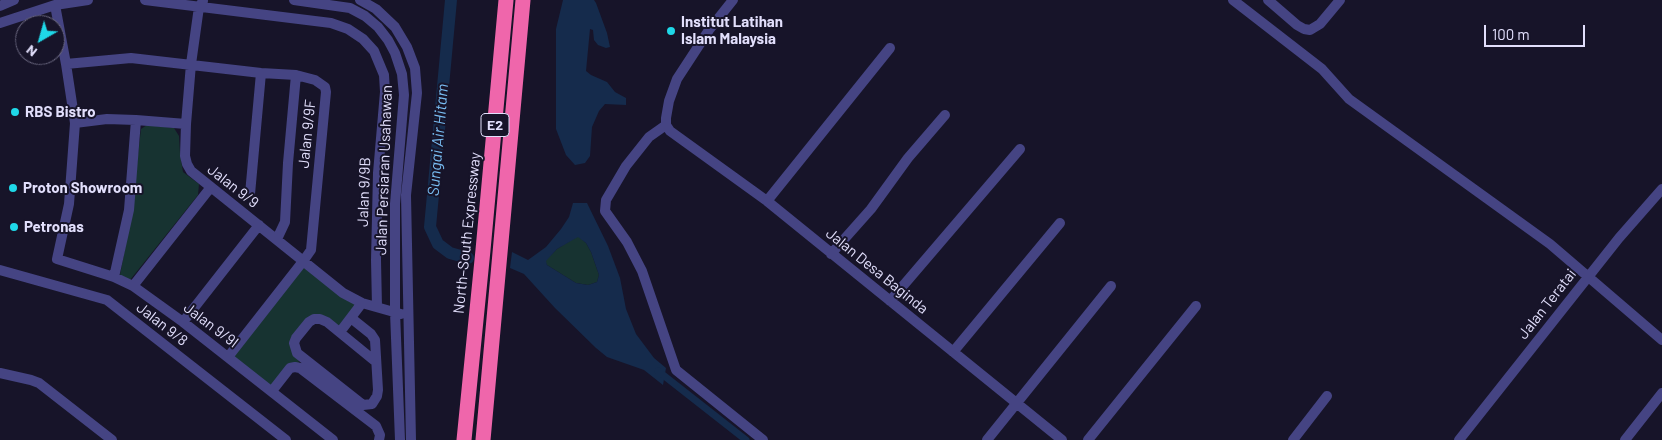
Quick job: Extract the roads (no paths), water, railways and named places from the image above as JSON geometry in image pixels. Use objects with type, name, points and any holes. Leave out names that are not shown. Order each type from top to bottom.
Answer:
[{"type":"highway","name":"North–South Expressway","points":[[464,440],[482,268],[506,0]]},
{"type":"highway","name":"E2","points":[[483,440],[523,0]]},
{"type":"street","points":[[0,6],[14,0]]},
{"type":"street","points":[[0,22],[55,5],[88,0]]},
{"type":"street","name":"Jalan 9/9B","points":[[145,0],[187,5],[201,2],[331,23],[348,29],[363,39],[374,50],[384,76],[386,92],[378,173],[377,307]]},
{"type":"street","name":"Jalan Persiaran Usahawan","points":[[294,0],[350,8],[358,11],[378,27],[395,53],[402,74],[404,95],[395,204],[395,312],[400,440]]},
{"type":"street","name":"Jalan Persiaran Usahawan","points":[[360,0],[376,9],[395,27],[407,47],[415,68],[418,93],[406,195],[411,440]]},
{"type":"street","points":[[735,0],[709,30],[677,79],[669,101],[668,128],[649,137],[626,166],[606,200],[605,211],[627,242],[642,270],[676,370],[763,440]]},
{"type":"street","points":[[1233,0],[1322,69],[1350,99],[1533,231],[1662,340]]},
{"type":"street","points":[[1268,0],[1297,25],[1310,30],[1320,24],[1340,0]]},
{"type":"street","name":"Jalan 9/9","points":[[201,2],[186,124],[185,156],[191,171],[343,293],[362,304],[409,316]]},
{"type":"street","points":[[55,5],[75,123],[136,120],[186,124]]},
{"type":"street","points":[[767,201],[890,48]]},
{"type":"street","name":"Jalan 9/9F","points":[[66,64],[131,58],[261,73],[296,75],[315,80],[325,87],[312,245],[309,254],[228,357]]},
{"type":"street","points":[[250,194],[261,73]]},
{"type":"street","points":[[277,239],[285,222],[296,75]]},
{"type":"street","points":[[831,254],[872,209],[908,158],[945,115]]},
{"type":"street","points":[[114,277],[129,210],[136,120]]},
{"type":"street","name":"Jalan 9/9I","points":[[75,123],[68,212],[57,259],[114,277],[133,286],[183,322],[333,440]]},
{"type":"street","name":"Jalan Desa Baginda","points":[[668,128],[767,201],[1062,440]]},
{"type":"street","points":[[890,301],[1020,150]]},
{"type":"street","points":[[133,286],[211,187]]},
{"type":"street","name":"Jalan Teratai","points":[[1459,440],[1619,238],[1662,189]]},
{"type":"street","points":[[953,352],[1060,223]]},
{"type":"street","points":[[183,322],[259,225]]},
{"type":"street","name":"Jalan 9/8","points":[[0,270],[107,300],[286,440]]},
{"type":"street","points":[[987,440],[1111,286]]},
{"type":"street","points":[[340,332],[362,304]]},
{"type":"street","points":[[1088,440],[1196,306]]},
{"type":"street","points":[[351,318],[374,337],[376,362],[377,396],[372,404],[363,405],[297,353],[294,348],[296,338],[314,318],[327,322],[376,362]]},
{"type":"street","points":[[272,391],[290,368],[295,366],[300,368],[376,426],[380,434],[379,440]]},
{"type":"street","points":[[0,373],[31,380],[39,384],[112,440]]},
{"type":"street","points":[[1625,440],[1662,393]]},
{"type":"street","points":[[1293,440],[1327,396]]},
{"type":"water","points":[[563,0],[594,0],[596,3],[610,47],[606,48],[598,45],[594,40],[593,30],[590,29],[586,71],[607,82],[615,92],[626,98],[626,105],[605,104],[599,111],[592,127],[590,156],[585,163],[575,165],[566,155],[556,129],[556,29]]},
{"type":"water","points":[[573,203],[587,203],[608,246],[620,278],[626,309],[636,334],[654,358],[666,368],[663,385],[644,370],[607,357],[555,308],[524,274],[510,268],[512,252],[528,260],[546,247],[569,217]],"holes":[[[578,237],[586,243],[599,275],[597,282],[588,285],[576,283],[547,265],[546,261],[557,249]]]},
{"type":"waterway","name":"Sungai Air Hitam","points":[[451,0],[430,227],[438,244],[450,253],[468,258]]},
{"type":"waterway","points":[[658,371],[746,440]]},
{"type":"place","name":"Institut Latihan Islam Malaysia","points":[[671,31]]},
{"type":"place","name":"RBS Bistro","points":[[15,112]]},
{"type":"place","name":"Proton Showroom","points":[[13,188]]},
{"type":"place","name":"Petronas","points":[[14,227]]}]
